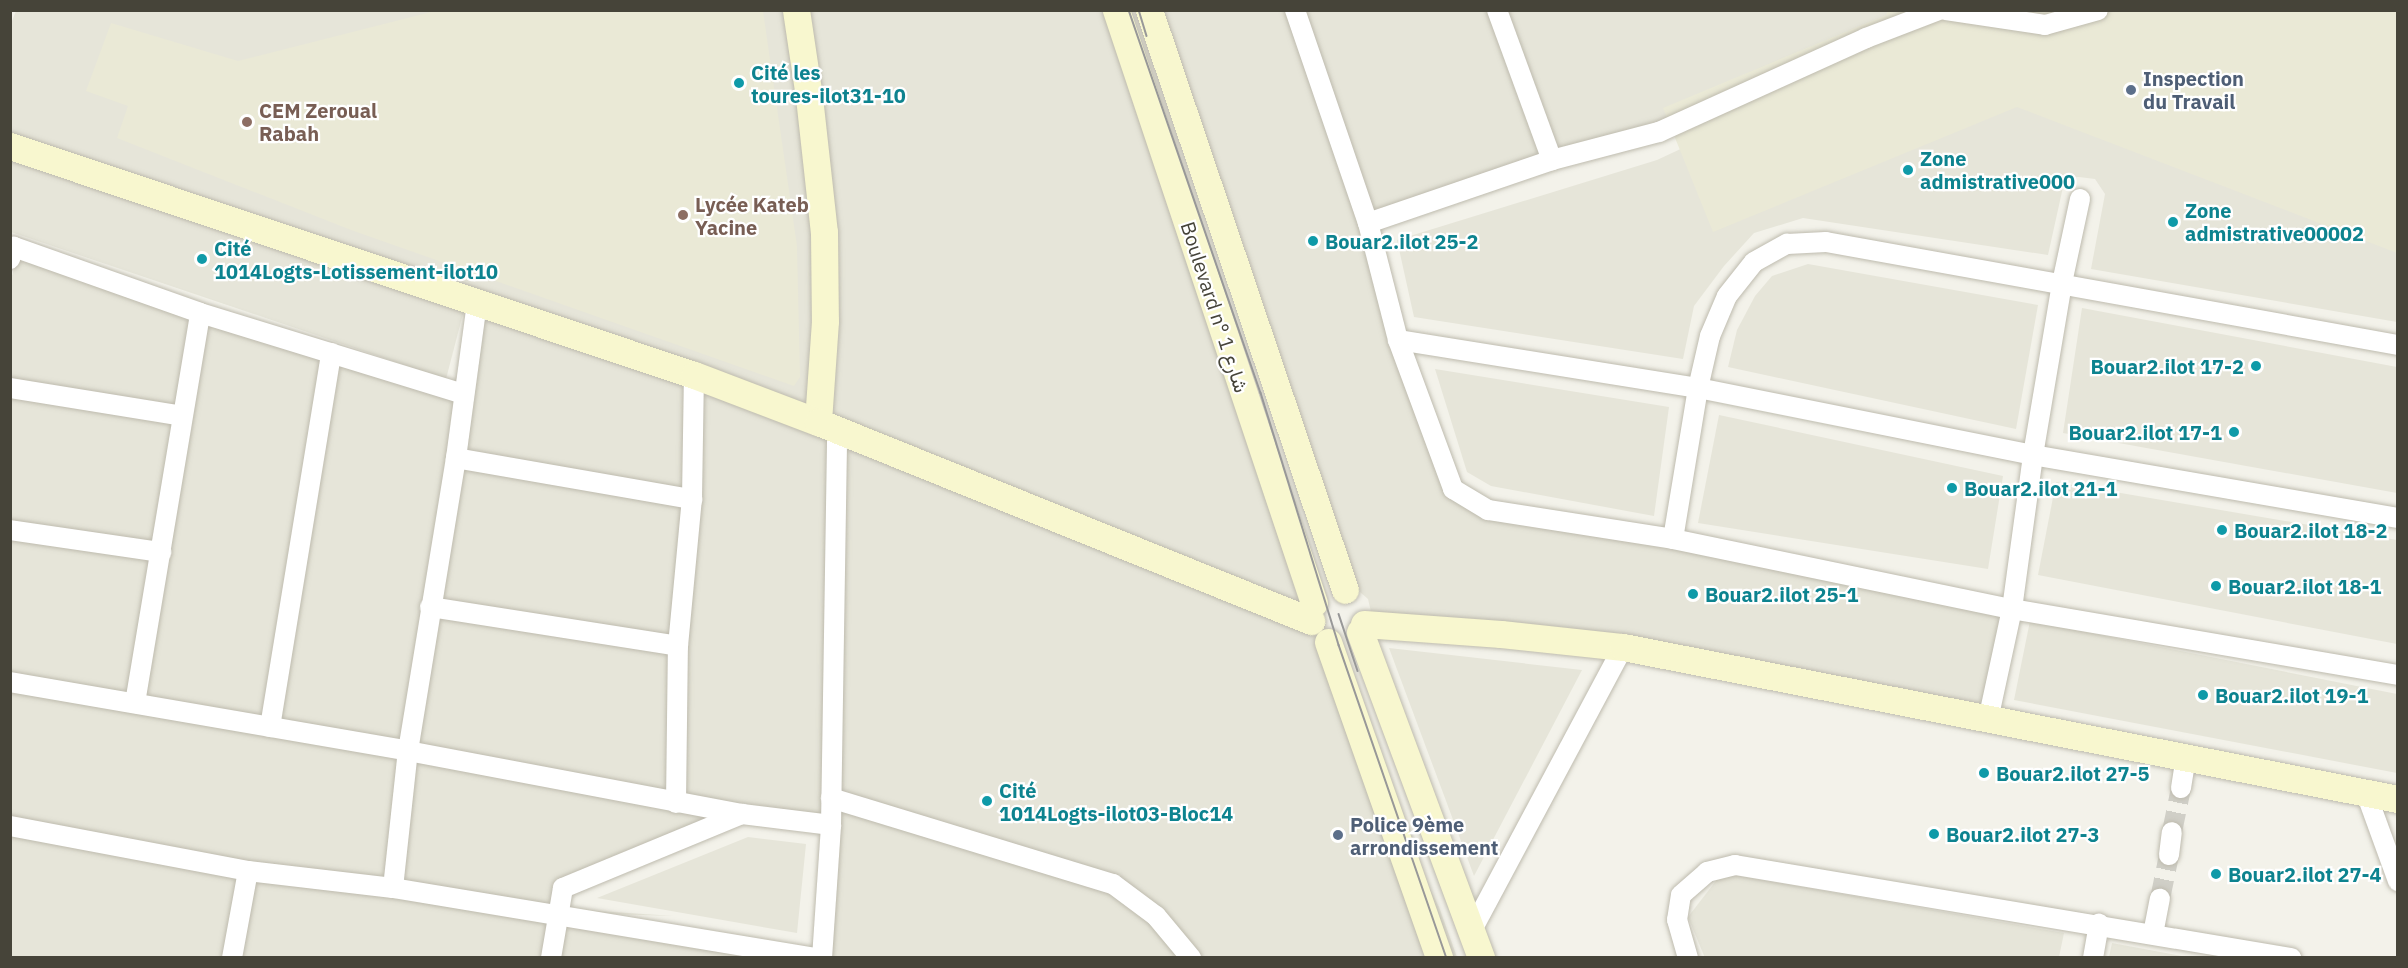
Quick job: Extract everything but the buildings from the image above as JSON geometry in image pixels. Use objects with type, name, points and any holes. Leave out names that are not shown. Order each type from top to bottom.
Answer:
[{"type":"street","points":[[796,10],[809,97],[824,232],[831,825],[822,957]]},
{"type":"street","name":"Boulevard n° شارع 1","points":[[1116,10],[1313,612]]},
{"type":"street","name":"Boulevard n° شارع 1","points":[[1149,10],[1345,590]]},
{"type":"street","points":[[1295,10],[1368,223],[1398,340],[1453,489],[1488,510],[1673,539],[2012,609],[2397,675]]},
{"type":"street","points":[[1497,10],[1552,160]]},
{"type":"street","points":[[1368,223],[1552,160],[1659,132],[1866,38],[1938,10]]},
{"type":"street","points":[[1946,10],[2045,25],[2098,10]]},
{"type":"street","points":[[10,146],[694,375],[1313,612]]},
{"type":"street","points":[[1988,720],[2012,609],[2033,455],[2062,283],[2080,199]]},
{"type":"street","points":[[1673,539],[1698,388],[1710,336],[1727,296],[1754,262],[1787,244],[1826,242],[2397,345]]},
{"type":"street","points":[[10,259],[14,248],[200,313],[463,394]]},
{"type":"street","points":[[393,888],[408,751],[456,458],[477,302]]},
{"type":"street","points":[[135,703],[200,313]]},
{"type":"street","points":[[1398,340],[1698,388],[2033,455],[2397,518]]},
{"type":"street","points":[[270,727],[331,353]]},
{"type":"street","points":[[676,802],[678,646],[692,499],[694,375]]},
{"type":"street","points":[[10,388],[182,416]]},
{"type":"street","points":[[456,458],[692,499]]},
{"type":"street","points":[[10,530],[161,552]]},
{"type":"street","points":[[1439,957],[1328,642],[1314,630],[1313,612],[1320,596],[1331,591],[1345,590],[1359,600],[1363,608],[1362,628],[1481,957]]},
{"type":"street","points":[[430,607],[678,646]]},
{"type":"street","points":[[1328,642],[1347,642],[1362,628],[1501,634],[1623,648],[2397,799]]},
{"type":"street","points":[[1472,930],[1623,648]]},
{"type":"street","points":[[10,682],[408,751],[742,814],[831,825]]},
{"type":"street","points":[[2181,788],[2186,757]]},
{"type":"street","points":[[2366,793],[2397,881]]},
{"type":"street","points":[[831,798],[1113,884],[1156,916],[1191,957]]},
{"type":"street","points":[[551,957],[563,888],[742,814]]},
{"type":"street","points":[[10,826],[248,871],[393,888],[816,957]]},
{"type":"street","points":[[2169,855],[2172,832]]},
{"type":"street","points":[[1688,957],[1677,920],[1682,895],[1707,872],[1735,865],[2291,957]]},
{"type":"street","points":[[232,957],[248,871]]},
{"type":"street","points":[[2153,933],[2160,899]]},
{"type":"street","points":[[2093,957],[2099,924]]},
{"type":"shaded area","points":[[439,10],[763,11],[797,246],[800,377],[794,386],[351,230],[117,138],[128,106],[86,91],[111,23],[238,61]]},
{"type":"shaded area","points":[[16,11],[785,11],[813,234],[815,321],[808,407],[11,134],[10,26]]},
{"type":"shaded area","points":[[806,11],[1106,11],[1306,605],[829,415]]},
{"type":"shaded area","points":[[1160,11],[1287,11],[1449,495],[2002,601],[1984,708],[1371,612],[1368,599],[1352,585]]},
{"type":"shaded area","points":[[1301,11],[1490,11],[1544,155],[1372,214]]},
{"type":"shaded area","points":[[1504,11],[1912,11],[1657,125],[1556,151]]},
{"type":"shaded area","points":[[1888,11],[2397,11],[2397,253],[2017,107],[1713,232],[1663,108],[1886,15]]},
{"type":"shaded area","points":[[2397,11],[2397,322],[2091,269],[2105,194],[2095,179],[2079,177],[2065,178],[2048,255],[1803,218],[1754,233],[1724,266],[1694,306],[1683,359],[1414,317],[1397,240],[1657,160],[1944,26]]},
{"type":"shaded area","name":"Cité 1014Logts-Lotissement-ilot10","points":[[11,155],[465,306],[446,379],[11,232]]},
{"type":"shaded area","points":[[18,256],[193,318],[177,409],[11,382],[11,279]]},
{"type":"shaded area","points":[[1808,264],[2038,305],[2016,429],[1728,367],[1737,330],[1755,296],[1772,276]]},
{"type":"shaded area","points":[[2082,308],[2397,367],[2397,493],[2063,433]]},
{"type":"shaded area","points":[[482,315],[686,384],[685,491],[463,452]]},
{"type":"shaded area","points":[[205,322],[324,357],[265,720],[142,698]]},
{"type":"shaded area","points":[[337,361],[456,398],[402,744],[277,722]]},
{"type":"shaded area","points":[[1435,369],[1669,407],[1654,516],[1491,486],[1467,472]]},
{"type":"shaded area","points":[[700,388],[831,438],[824,818],[682,798],[684,646]]},
{"type":"shaded area","points":[[10,394],[175,421],[156,545],[11,524]]},
{"type":"shaded area","points":[[1719,415],[2003,476],[1988,569],[1698,523]]},
{"type":"shaded area","points":[[837,430],[1311,612],[1331,669],[1379,787],[1439,907],[1457,957],[822,958]]},
{"type":"shaded area","points":[[460,466],[685,504],[672,639],[438,602]]},
{"type":"shaded area","points":[[2056,482],[2397,540],[2397,644],[2038,575]]},
{"type":"shaded area","points":[[10,537],[153,558],[129,696],[11,676]]},
{"type":"shaded area","points":[[436,614],[671,652],[668,795],[416,746]]},
{"type":"shaded area","name":"Bouar2.ilot 19-1","points":[[2030,621],[2397,694],[2397,773],[2014,700]]},
{"type":"shaded area","points":[[1389,648],[1582,670],[1474,876]]},
{"type":"shaded area","points":[[11,689],[400,756],[400,882],[413,759],[719,817],[558,884],[552,908],[674,916],[609,914],[816,957],[11,957]]},
{"type":"shaded area","points":[[748,837],[806,844],[797,933],[597,898]]},
{"type":"shaded area","points":[[1722,873],[2064,933],[2059,957],[1705,958],[1688,917]]},
{"type":"shaded area","points":[[2112,943],[2187,957],[2109,957]]},
{"type":"tunnel","points":[[2172,832],[2181,788]]},
{"type":"tunnel","points":[[2160,899],[2169,855]]},
{"type":"tram line","points":[[1129,10],[1261,393],[1339,645],[1447,958]]},
{"type":"tram line","points":[[1139,10],[1147,36]]},
{"type":"tram line","points":[[1339,614],[1358,671]]},
{"type":"place","name":"Cité les toures-ilot31-10","points":[[739,83]]},
{"type":"place","name":"Inspection du Travail","points":[[2131,90]]},
{"type":"place","name":"CEM Zeroual Rabah","points":[[247,122]]},
{"type":"place","name":"Zone admistrative000","points":[[1908,170]]},
{"type":"place","name":"Lycée Kateb Yacine","points":[[683,215]]},
{"type":"place","name":"Zone admistrative00002","points":[[2173,222]]},
{"type":"place","name":"Bouar2.ilot 25-2","points":[[1313,241]]},
{"type":"place","name":"Cité 1014Logts-Lotissement-ilot10","points":[[202,259]]},
{"type":"place","name":"Bouar2.ilot 17-2","points":[[2256,366]]},
{"type":"place","name":"Bouar2.ilot 17-1","points":[[2234,432]]},
{"type":"place","name":"Bouar2.ilot 21-1","points":[[1952,488]]},
{"type":"place","name":"Bouar2.ilot 18-2","points":[[2222,530]]},
{"type":"place","name":"Bouar2.ilot 18-1","points":[[2216,586]]},
{"type":"place","name":"Bouar2.ilot 25-1","points":[[1693,594]]},
{"type":"place","name":"Bouar2.ilot 19-1","points":[[2203,695]]},
{"type":"place","name":"Bouar2.ilot 27-5","points":[[1984,773]]},
{"type":"place","name":"Cité 1014Logts-ilot03-Bloc14","points":[[987,801]]},
{"type":"place","name":"Bouar2.ilot 27-3","points":[[1934,834]]},
{"type":"place","name":"Police 9ème arrondissement","points":[[1338,835]]},
{"type":"place","name":"Bouar2.ilot 27-4","points":[[2216,874]]}]
